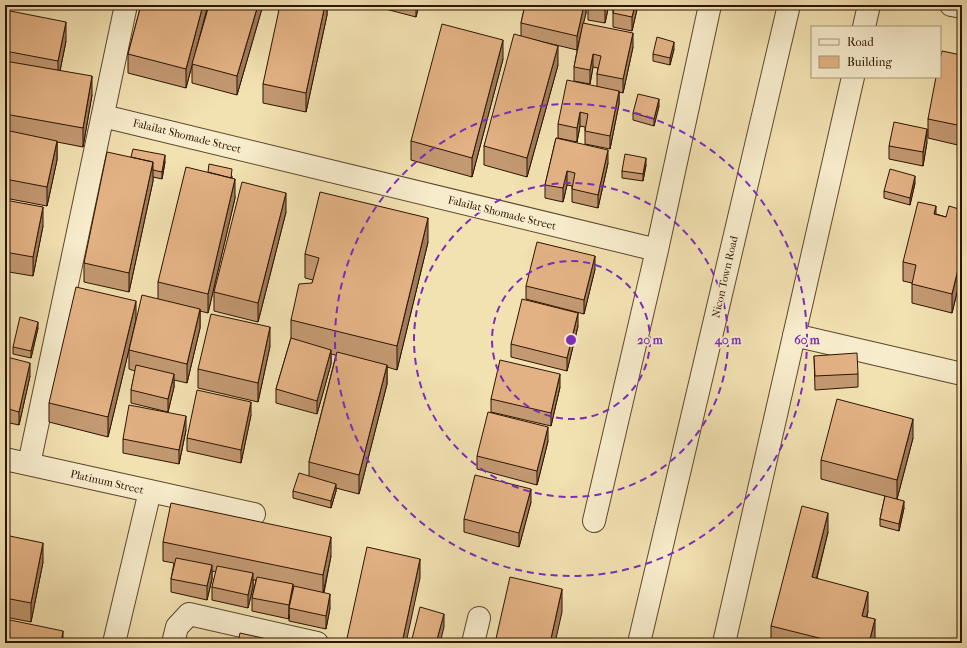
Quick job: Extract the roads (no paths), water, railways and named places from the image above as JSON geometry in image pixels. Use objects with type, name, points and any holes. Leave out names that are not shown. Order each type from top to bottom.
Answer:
[{"type":"street","points":[[30,464],[126,5]]},
{"type":"street","points":[[594,520],[657,250],[710,5]]},
{"type":"street","name":"Nicon Town Road","points":[[639,643],[789,5]]},
{"type":"street","points":[[864,26],[869,5]]},
{"type":"street","points":[[951,5],[962,7]]},
{"type":"street","points":[[724,643],[853,78]]},
{"type":"street","name":"Falailat Shomade Street","points":[[103,116],[657,250]]},
{"type":"street","points":[[794,335],[962,374]]},
{"type":"street","name":"Platinum Street","points":[[5,459],[150,491],[114,643]]},
{"type":"street","points":[[150,491],[254,514]]},
{"type":"street","points":[[173,643],[176,627],[189,614],[317,643]]},
{"type":"street","points":[[473,643],[479,618]]}]
